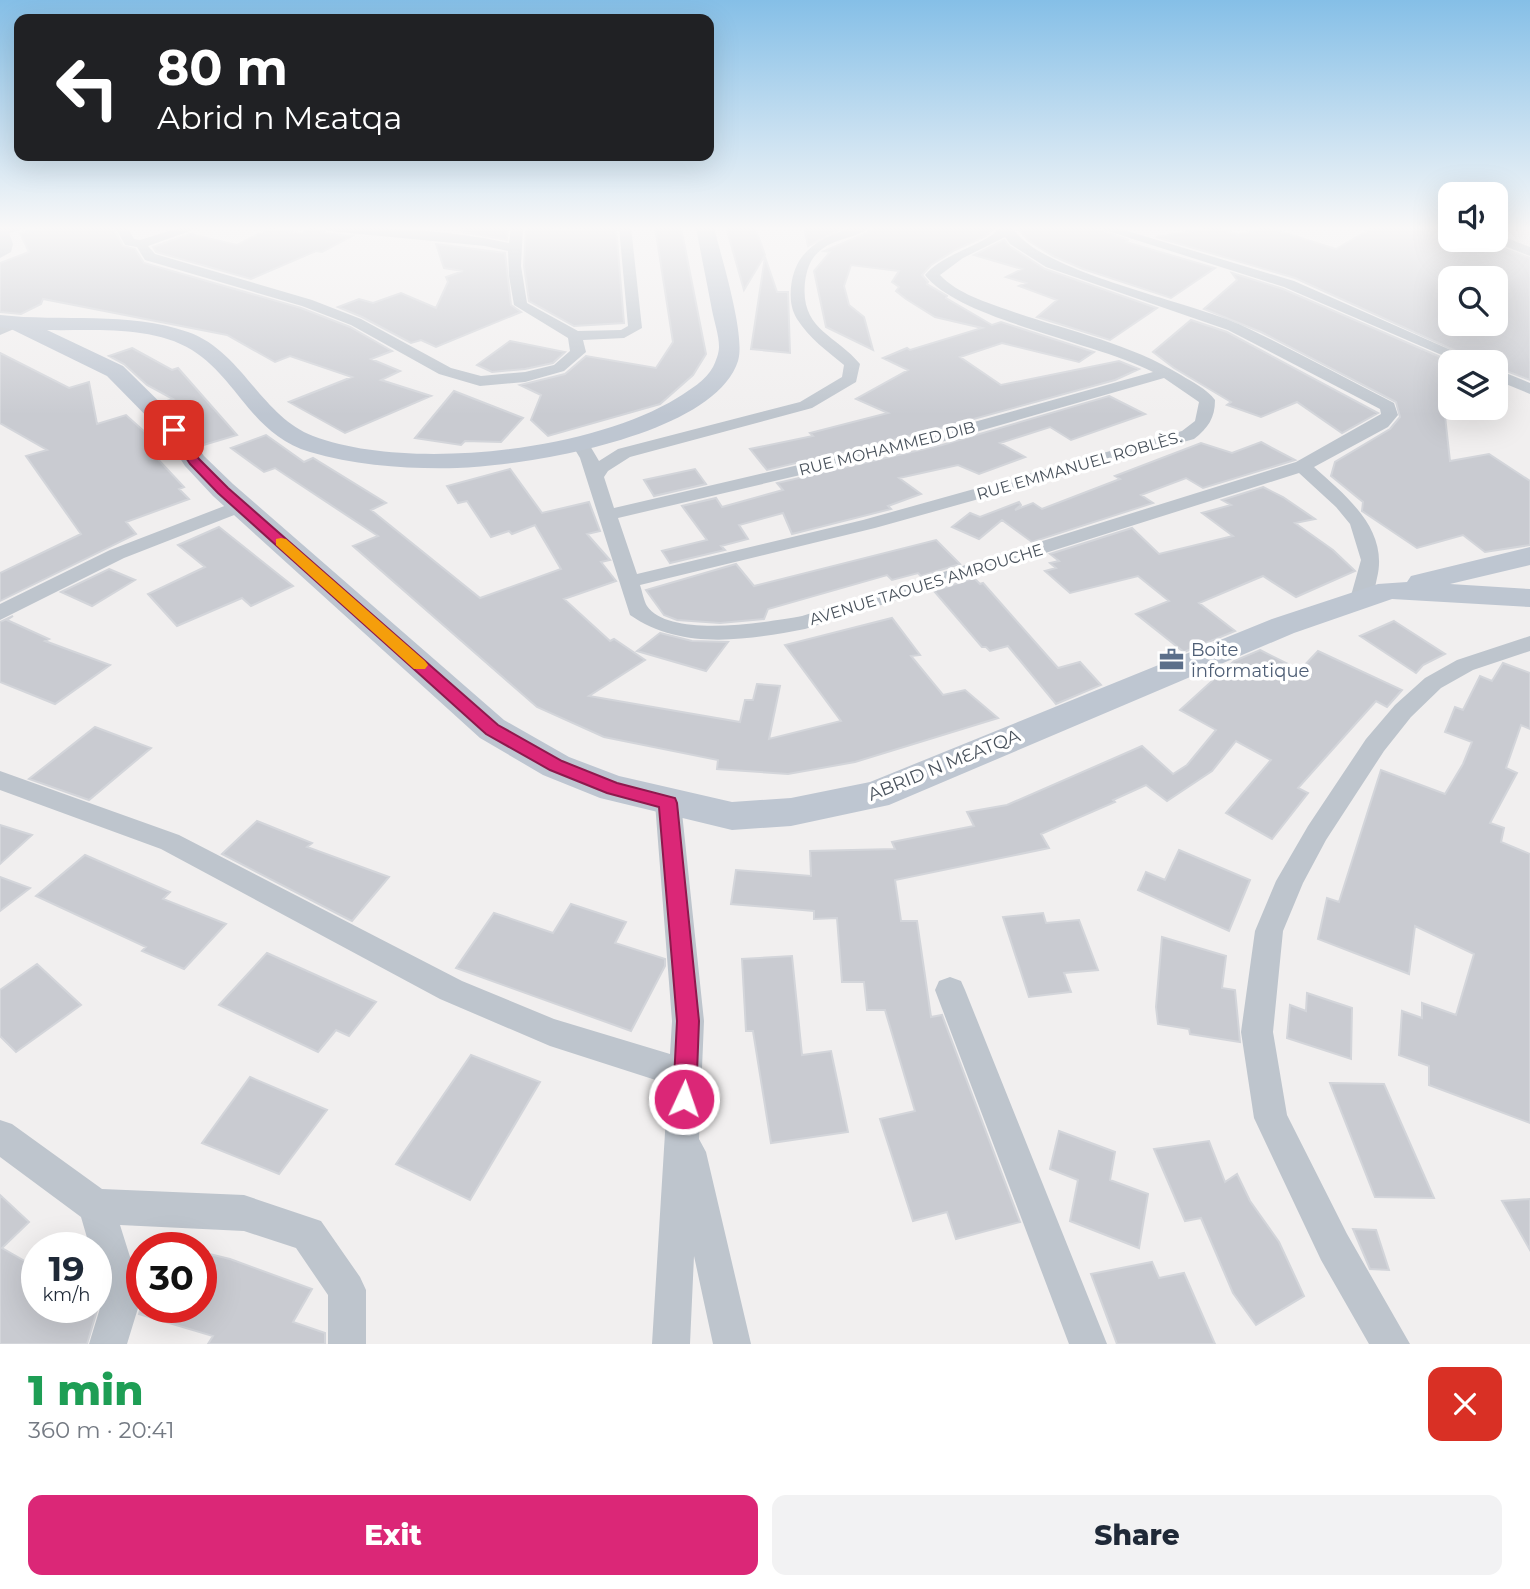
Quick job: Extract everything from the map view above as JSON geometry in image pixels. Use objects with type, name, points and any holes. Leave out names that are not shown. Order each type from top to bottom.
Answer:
[{"type":"main road","points":[[5,325],[122,327],[182,336],[205,348],[225,366],[265,413],[285,431],[301,440],[337,449],[420,460],[476,460],[519,456],[580,443],[657,417],[704,390],[719,376],[730,346],[718,290]]},
{"type":"main road","name":"ABRID N MƐATQA","points":[[5,325],[115,371],[174,430],[194,461],[240,506],[492,729],[556,766],[613,788],[732,816],[791,812],[876,795],[1283,626],[1375,594],[1530,598]]},
{"type":"main road","points":[[1375,594],[1530,556]]},
{"type":"street","points":[[262,290],[307,303],[355,322],[445,371],[480,381],[525,377],[559,368],[578,352],[575,336]]},
{"type":"street","points":[[517,290],[521,305],[575,336],[624,334],[635,328],[631,290]]},
{"type":"street","points":[[595,477],[602,467],[624,453],[806,405],[850,379],[852,364],[808,325],[797,306],[798,290]]},
{"type":"street","name":"RUE EMMANUEL ROBLÈS.","points":[[629,582],[868,524],[1188,435],[1201,426],[1207,415],[1207,400],[1129,354],[945,290]]},
{"type":"street","name":"AVENUE TAOUES AMROUCHE","points":[[580,443],[589,458],[638,610],[647,619],[665,626],[710,633],[746,633],[805,622],[1302,466],[1382,423],[1390,415],[1388,406],[1233,327],[1125,290]]},
{"type":"street","points":[[1302,290],[1442,350]]},
{"type":"street","name":"RUE MOHAMMED DIB","points":[[607,515],[935,438],[1165,373]]},
{"type":"street","points":[[1508,379],[1530,389]]},
{"type":"street","points":[[1302,466],[1343,503],[1359,523],[1371,560],[1375,594]]},
{"type":"street","points":[[0,613],[49,583],[111,554],[240,506]]},
{"type":"street","points":[[1391,1344],[1334,1247],[1271,1118],[1257,1032],[1269,931],[1290,881],[1317,833],[1375,745],[1403,711],[1433,683],[1465,665],[1530,643]]},
{"type":"street","points":[[0,780],[170,842],[451,990],[550,1032],[685,1074]]},
{"type":"street","points":[[668,803],[688,1021],[671,1344]]},
{"type":"street","points":[[950,989],[1088,1344]]},
{"type":"street","points":[[683,1124],[732,1344]]},
{"type":"street","points":[[0,1136],[96,1206],[244,1213],[308,1234],[347,1290],[347,1344]]},
{"type":"street","points":[[96,1206],[123,1295],[108,1344]]},
{"type":"building","points":[[0,290],[237,290],[301,308],[350,327],[392,351],[371,359],[400,371],[381,380],[431,396],[345,433],[289,402],[352,377],[290,356],[275,362],[227,335],[43,299],[41,304],[21,314],[0,312]]},
{"type":"building","points":[[444,290],[509,290],[511,305],[521,312],[436,347],[421,340],[411,343],[338,307],[359,299],[373,303],[401,293],[436,308]]},
{"type":"building","points":[[527,290],[621,290],[624,323],[574,326],[529,301]]},
{"type":"building","points":[[665,290],[693,290],[706,354],[693,375],[660,404],[548,436],[531,420],[541,395],[520,385],[565,374],[586,356],[656,368],[673,342]]},
{"type":"building","points":[[760,290],[788,292],[790,353],[751,349]]},
{"type":"building","points":[[818,290],[845,290],[849,305],[864,317],[873,350],[826,327]]},
{"type":"building","points":[[937,290],[992,325],[1001,322],[1094,352],[1079,362],[1002,343],[960,357],[1001,385],[1119,361],[1139,369],[1115,380],[930,431],[767,470],[750,449],[813,436],[810,433],[888,413],[856,399],[908,370],[883,358],[907,348],[910,350],[982,328],[935,317],[896,291]]},
{"type":"building","points":[[1029,290],[1105,290],[1157,308],[1110,340],[1037,317],[1057,300]]},
{"type":"building","points":[[1146,290],[1183,290],[1171,298]]},
{"type":"building","points":[[1226,290],[1285,290],[1438,356],[1438,420],[1445,420],[1450,461],[1489,454],[1530,481],[1530,545],[1485,552],[1463,535],[1417,548],[1362,511],[1363,502],[1331,476],[1335,462],[1390,429],[1400,417],[1396,402],[1261,332],[1204,309]]},
{"type":"building","points":[[1321,290],[1438,290],[1438,336],[1508,336],[1508,290],[1530,290],[1530,380],[1508,372],[1508,350],[1454,350]]},
{"type":"building","points":[[1191,320],[1227,332],[1378,413],[1342,433],[1297,402],[1261,417],[1227,405],[1231,402],[1174,368],[1153,352]]},
{"type":"building","points":[[510,341],[565,352],[553,363],[525,369],[492,372],[477,365]]},
{"type":"building","points":[[132,348],[172,370],[178,368],[237,435],[200,446],[185,423],[164,402],[173,399],[147,385],[124,364],[109,356]]},
{"type":"building","points":[[0,353],[69,388],[89,382],[97,424],[126,415],[165,450],[153,454],[184,487],[179,489],[189,499],[126,522],[136,534],[0,601],[0,573],[81,534],[26,456],[47,450],[0,423]]},
{"type":"building","points":[[454,391],[523,418],[501,442],[465,441],[461,445],[415,438]]},
{"type":"building","points":[[1109,396],[1145,414],[1071,440],[1050,427],[1000,443],[1025,457],[979,474],[958,465],[899,478],[921,494],[888,506],[891,509],[792,534],[783,513],[739,525],[748,539],[721,546],[725,550],[670,563],[662,551],[707,540],[682,506],[716,498],[722,507],[783,490],[777,483],[942,445]]},
{"type":"building","points":[[266,435],[304,462],[313,458],[386,503],[371,510],[480,598],[561,569],[535,525],[512,534],[509,531],[491,537],[467,501],[458,503],[447,486],[510,469],[542,513],[589,502],[600,531],[587,534],[610,560],[601,562],[616,581],[564,599],[610,641],[614,639],[645,660],[589,696],[740,722],[745,700],[753,700],[757,684],[780,686],[769,739],[841,721],[785,645],[892,618],[920,655],[911,656],[943,695],[965,690],[998,718],[855,762],[788,774],[717,769],[718,760],[604,737],[537,707],[353,546],[378,536],[275,468],[264,472],[231,448]]},
{"type":"building","points":[[1261,442],[1295,460],[1203,488],[1186,478],[1141,495],[1153,503],[1032,542],[1002,520],[979,539],[952,527],[970,513],[980,517],[1019,502],[1021,505],[1015,510],[1033,503],[1042,509],[1120,479],[1115,476],[1201,443],[1232,453]]},
{"type":"building","points":[[695,469],[706,484],[654,496],[644,480]]},
{"type":"building","points":[[1263,487],[1315,519],[1295,523],[1333,550],[1355,571],[1296,597],[1263,576],[1199,603],[1235,631],[1184,652],[1136,614],[1169,601],[1138,576],[1070,593],[1045,571],[1056,568],[1050,563],[1059,561],[1050,554],[1132,528],[1159,554],[1233,536],[1202,513],[1231,505],[1222,500]]},
{"type":"building","points":[[219,527],[293,586],[251,606],[242,598],[177,626],[148,594],[205,567],[178,545]]},
{"type":"building","points":[[936,540],[960,564],[921,576],[918,573],[892,580],[887,575],[768,609],[764,619],[720,623],[677,620],[664,615],[646,590],[736,564],[754,586]]},
{"type":"building","points":[[109,569],[135,580],[92,606],[61,592]]},
{"type":"building","points":[[974,578],[980,584],[983,583],[1058,668],[1080,662],[1101,685],[1056,704],[1008,646],[990,651],[982,647],[934,591]]},
{"type":"building","points":[[13,616],[7,620],[49,639],[45,641],[110,665],[55,704],[0,682],[0,622]]},
{"type":"building","points":[[1394,621],[1445,654],[1423,665],[1416,673],[1360,636]]},
{"type":"building","points":[[660,633],[692,641],[728,642],[706,671],[637,651]]},
{"type":"building","points":[[1260,650],[1300,670],[1318,651],[1402,690],[1387,707],[1376,701],[1298,788],[1308,793],[1272,839],[1226,813],[1271,760],[1236,741],[1212,771],[1167,801],[1146,785],[1113,800],[1115,802],[1041,834],[1049,848],[895,880],[901,921],[917,921],[931,1017],[942,1015],[1020,1222],[956,1239],[947,1212],[913,1221],[880,1119],[915,1111],[885,1010],[867,1010],[864,982],[842,982],[837,918],[814,919],[814,911],[731,904],[736,870],[811,876],[810,851],[895,849],[892,842],[974,826],[967,812],[1007,805],[1142,746],[1173,774],[1187,765],[1216,730],[1180,710],[1234,661]]},
{"type":"building","points":[[1503,663],[1530,673],[1530,729],[1521,725],[1506,768],[1517,773],[1490,823],[1504,828],[1501,842],[1530,854],[1530,1123],[1429,1085],[1429,1066],[1399,1055],[1402,1011],[1422,1018],[1422,1003],[1456,1015],[1474,954],[1415,926],[1409,974],[1318,939],[1327,898],[1339,902],[1381,770],[1445,794],[1463,764],[1472,742],[1445,732],[1455,707],[1463,710],[1480,676],[1492,681]]},
{"type":"building","points":[[95,727],[151,748],[89,800],[29,779]]},
{"type":"building","points":[[257,821],[312,843],[307,847],[389,877],[352,921],[222,854]]},
{"type":"building","points":[[0,825],[32,835],[0,864]]},
{"type":"building","points":[[1179,850],[1250,880],[1229,931],[1138,890],[1146,872],[1165,880]]},
{"type":"building","points":[[85,855],[170,892],[163,899],[226,924],[184,969],[142,951],[146,947],[36,896]]},
{"type":"building","points":[[0,877],[30,888],[0,911]]},
{"type":"building","points":[[571,904],[626,922],[615,943],[665,959],[665,966],[631,1031],[456,968],[494,913],[553,933]]},
{"type":"building","points":[[1043,913],[1046,923],[1079,920],[1098,970],[1064,973],[1071,992],[1029,997],[1003,917]]},
{"type":"building","points":[[1162,937],[1226,956],[1222,988],[1235,990],[1240,1042],[1190,1034],[1189,1029],[1158,1024],[1156,1007]]},
{"type":"building","points":[[267,953],[376,1002],[349,1036],[336,1030],[318,1052],[219,1005]]},
{"type":"building","points":[[792,956],[802,1055],[831,1051],[848,1132],[771,1143],[753,1031],[746,1031],[742,959]]},
{"type":"building","points":[[37,964],[81,1005],[16,1052],[0,1036],[0,990]]},
{"type":"building","points":[[1307,993],[1352,1008],[1351,1059],[1287,1038],[1290,1005],[1306,1011]]},
{"type":"building","points":[[471,1055],[540,1082],[470,1200],[396,1164]]},
{"type":"building","points":[[250,1077],[327,1110],[279,1174],[202,1143]]},
{"type":"building","points":[[1330,1083],[1384,1084],[1434,1198],[1375,1197]]},
{"type":"building","points":[[1059,1131],[1115,1152],[1110,1180],[1148,1194],[1139,1248],[1070,1221],[1078,1180],[1050,1169]]},
{"type":"building","points":[[1209,1141],[1225,1182],[1237,1174],[1250,1201],[1279,1242],[1304,1296],[1256,1325],[1233,1293],[1201,1218],[1185,1221],[1154,1149]]},
{"type":"building","points":[[0,1195],[29,1222],[2,1248],[21,1259],[21,1323],[93,1323],[87,1344],[0,1344]]},
{"type":"building","points":[[1530,1199],[1530,1250],[1502,1201]]},
{"type":"building","points":[[1353,1229],[1376,1230],[1389,1270],[1370,1269]]},
{"type":"building","points":[[217,1256],[312,1289],[293,1322],[325,1333],[325,1344],[208,1344],[213,1336],[169,1323],[217,1323]]},
{"type":"building","points":[[1152,1262],[1159,1278],[1184,1273],[1215,1344],[1117,1344],[1091,1274]]},
{"type":"slow traffic","points":[[281,542],[420,665]]},
{"type":"place","name":"Boite informatique","points":[[1171,660]]},
{"type":"route","points":[[174,430],[194,461],[240,506],[492,729],[556,766],[613,788],[668,803],[688,1021],[684,1099]]}]
